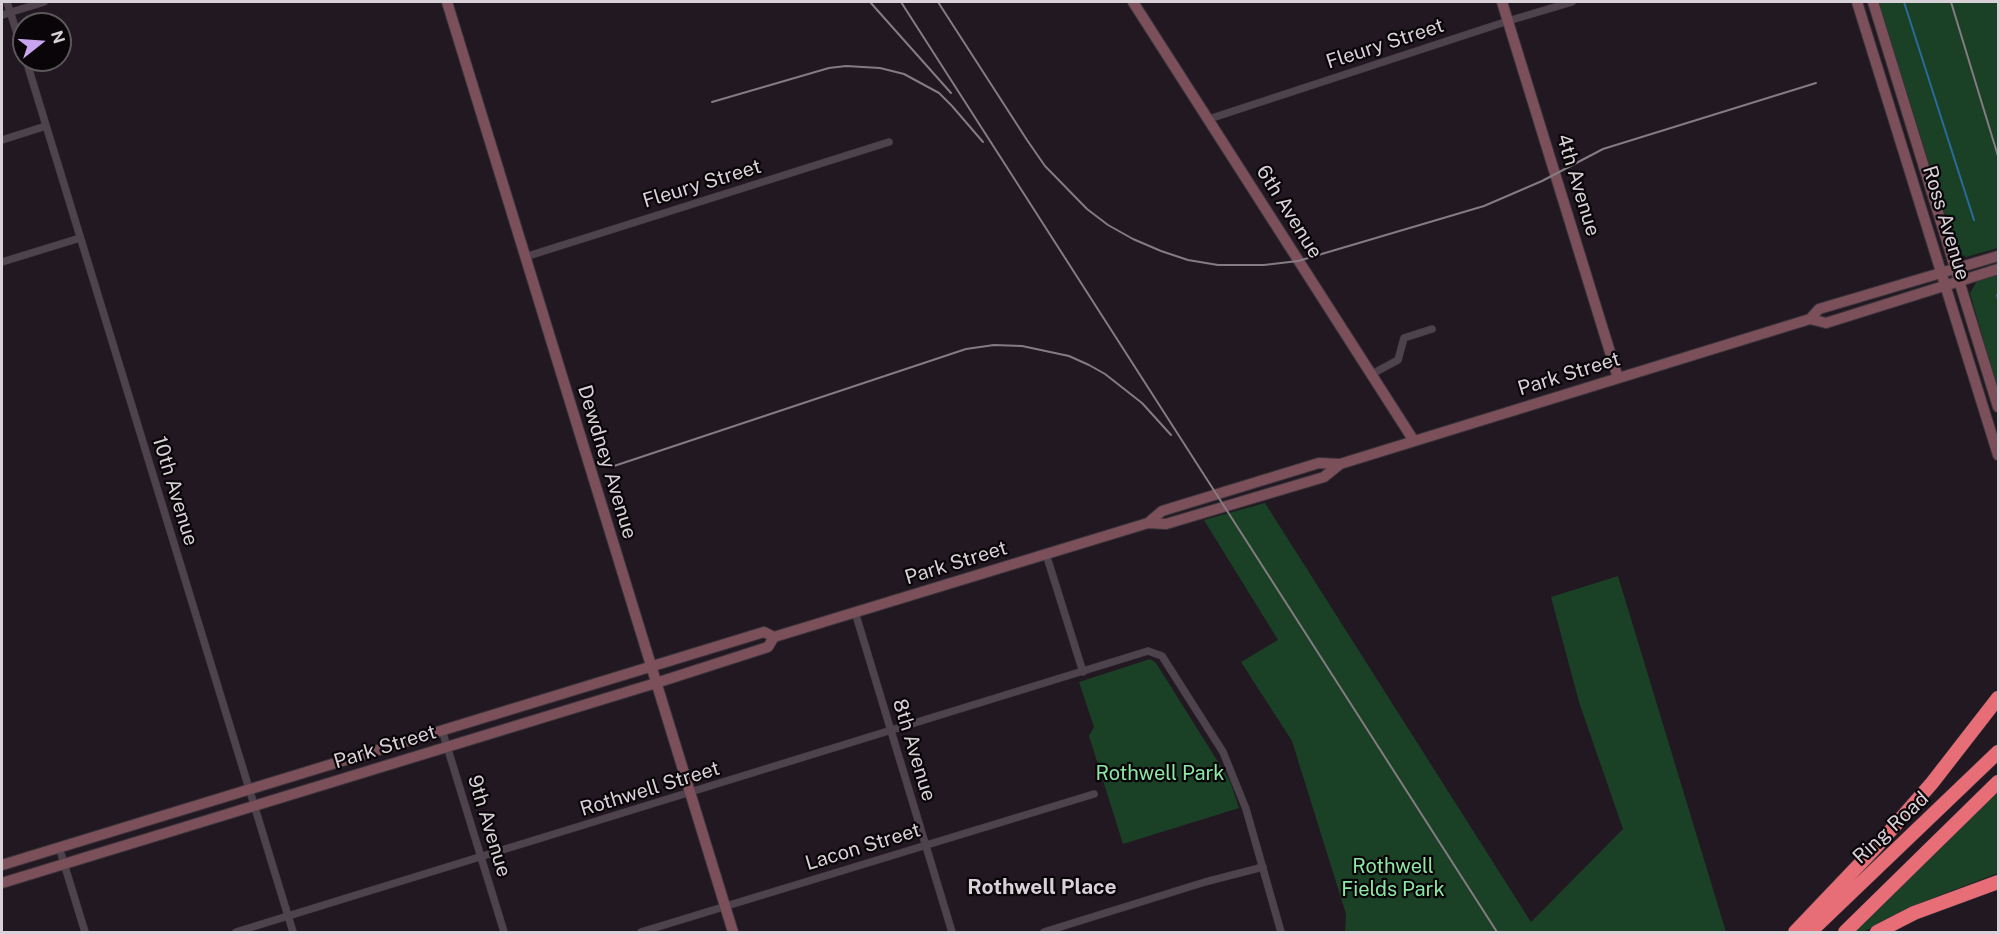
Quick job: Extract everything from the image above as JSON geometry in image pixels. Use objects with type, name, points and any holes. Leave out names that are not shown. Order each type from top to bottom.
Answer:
[{"type":"highway","points":[[1795,933],[1924,792],[1998,698]]},
{"type":"highway","name":"Ring Road","points":[[1810,933],[1998,752]]},
{"type":"highway","name":"Ring Road","points":[[1845,933],[1998,782]]},
{"type":"highway","points":[[1877,933],[1914,913],[1998,882]]},
{"type":"main road","name":"Dewdney Avenue","points":[[447,2],[733,933]]},
{"type":"main road","name":"6th Avenue","points":[[1133,2],[1414,441]]},
{"type":"main road","name":"4th Avenue","points":[[1502,2],[1618,378]]},
{"type":"main road","name":"Ross Avenue","points":[[1857,2],[1998,455]]},
{"type":"main road","name":"Ross Avenue","points":[[1873,2],[1998,407]]},
{"type":"main road","name":"Park Street","points":[[2,883],[656,683],[768,647],[774,637],[855,612],[1148,523],[1166,524],[1324,477],[1340,464],[1810,319],[1819,309],[1998,256]]},
{"type":"main road","name":"Park Street","points":[[1810,319],[1826,323],[1998,269]]},
{"type":"main road","name":"Park Street","points":[[2,865],[764,632],[774,637]]},
{"type":"street","points":[[8,2],[12,15]]},
{"type":"street","points":[[2,15],[44,2]]},
{"type":"street","name":"Fleury Street","points":[[1209,119],[1572,2]]},
{"type":"street","name":"10th Avenue","points":[[30,72],[293,933]]},
{"type":"street","points":[[2,140],[46,126]]},
{"type":"street","name":"Fleury Street","points":[[525,257],[890,142]]},
{"type":"street","points":[[2,262],[80,237]]},
{"type":"street","points":[[1371,374],[1398,360],[1404,338],[1432,329]]},
{"type":"street","points":[[1046,554],[1083,672]]},
{"type":"street","name":"8th Avenue","points":[[855,612],[952,933]]},
{"type":"street","name":"Rothwell Street","points":[[236,933],[1148,651],[1162,657],[1223,752],[1246,809],[1281,933]]},
{"type":"street","name":"9th Avenue","points":[[442,730],[504,933]]},
{"type":"street","name":"Lacon Street","points":[[641,933],[1094,794]]},
{"type":"street","points":[[58,847],[85,933]]},
{"type":"street","points":[[1044,933],[1205,882],[1263,867]]},
{"type":"green space","points":[[1879,2],[1998,2],[1998,248],[1966,257],[1956,251]]},
{"type":"green space","points":[[1998,274],[1998,390],[1970,293],[1977,281]]},
{"type":"green space","name":"Rothwell Fields Park","points":[[1265,503],[1531,922],[1623,829],[1579,702],[1551,597],[1618,576],[1726,932],[1345,932],[1346,914],[1292,741],[1241,662],[1278,640],[1204,520]]},
{"type":"green space","name":"Rothwell Park","points":[[1150,659],[1156,663],[1230,781],[1239,808],[1123,844],[1089,736],[1094,727],[1079,682]]},
{"type":"green space","points":[[1998,790],[1998,873],[1920,903],[1863,932],[1852,932]]},
{"type":"waterway","points":[[1904,2],[1974,220]]},
{"type":"waterway","points":[[1997,295],[1998,299]]},
{"type":"railway","points":[[870,2],[951,93]]},
{"type":"railway","points":[[901,2],[1497,932]]},
{"type":"railway","points":[[938,2],[1045,166],[1087,209],[1108,225],[1161,251],[1188,260],[1218,265],[1264,265],[1298,261],[1484,206],[1542,181],[1603,149],[1816,83]]},
{"type":"railway","points":[[1951,2],[1998,156]]},
{"type":"railway","points":[[712,102],[829,68],[846,66],[880,68],[904,74],[939,93],[983,142]]},
{"type":"railway","points":[[611,467],[966,349],[994,345],[1022,346],[1069,356],[1089,365],[1105,374],[1142,403],[1171,435]]},
{"type":"district","name":"Rothwell Place","points":[[1042,888]]}]
